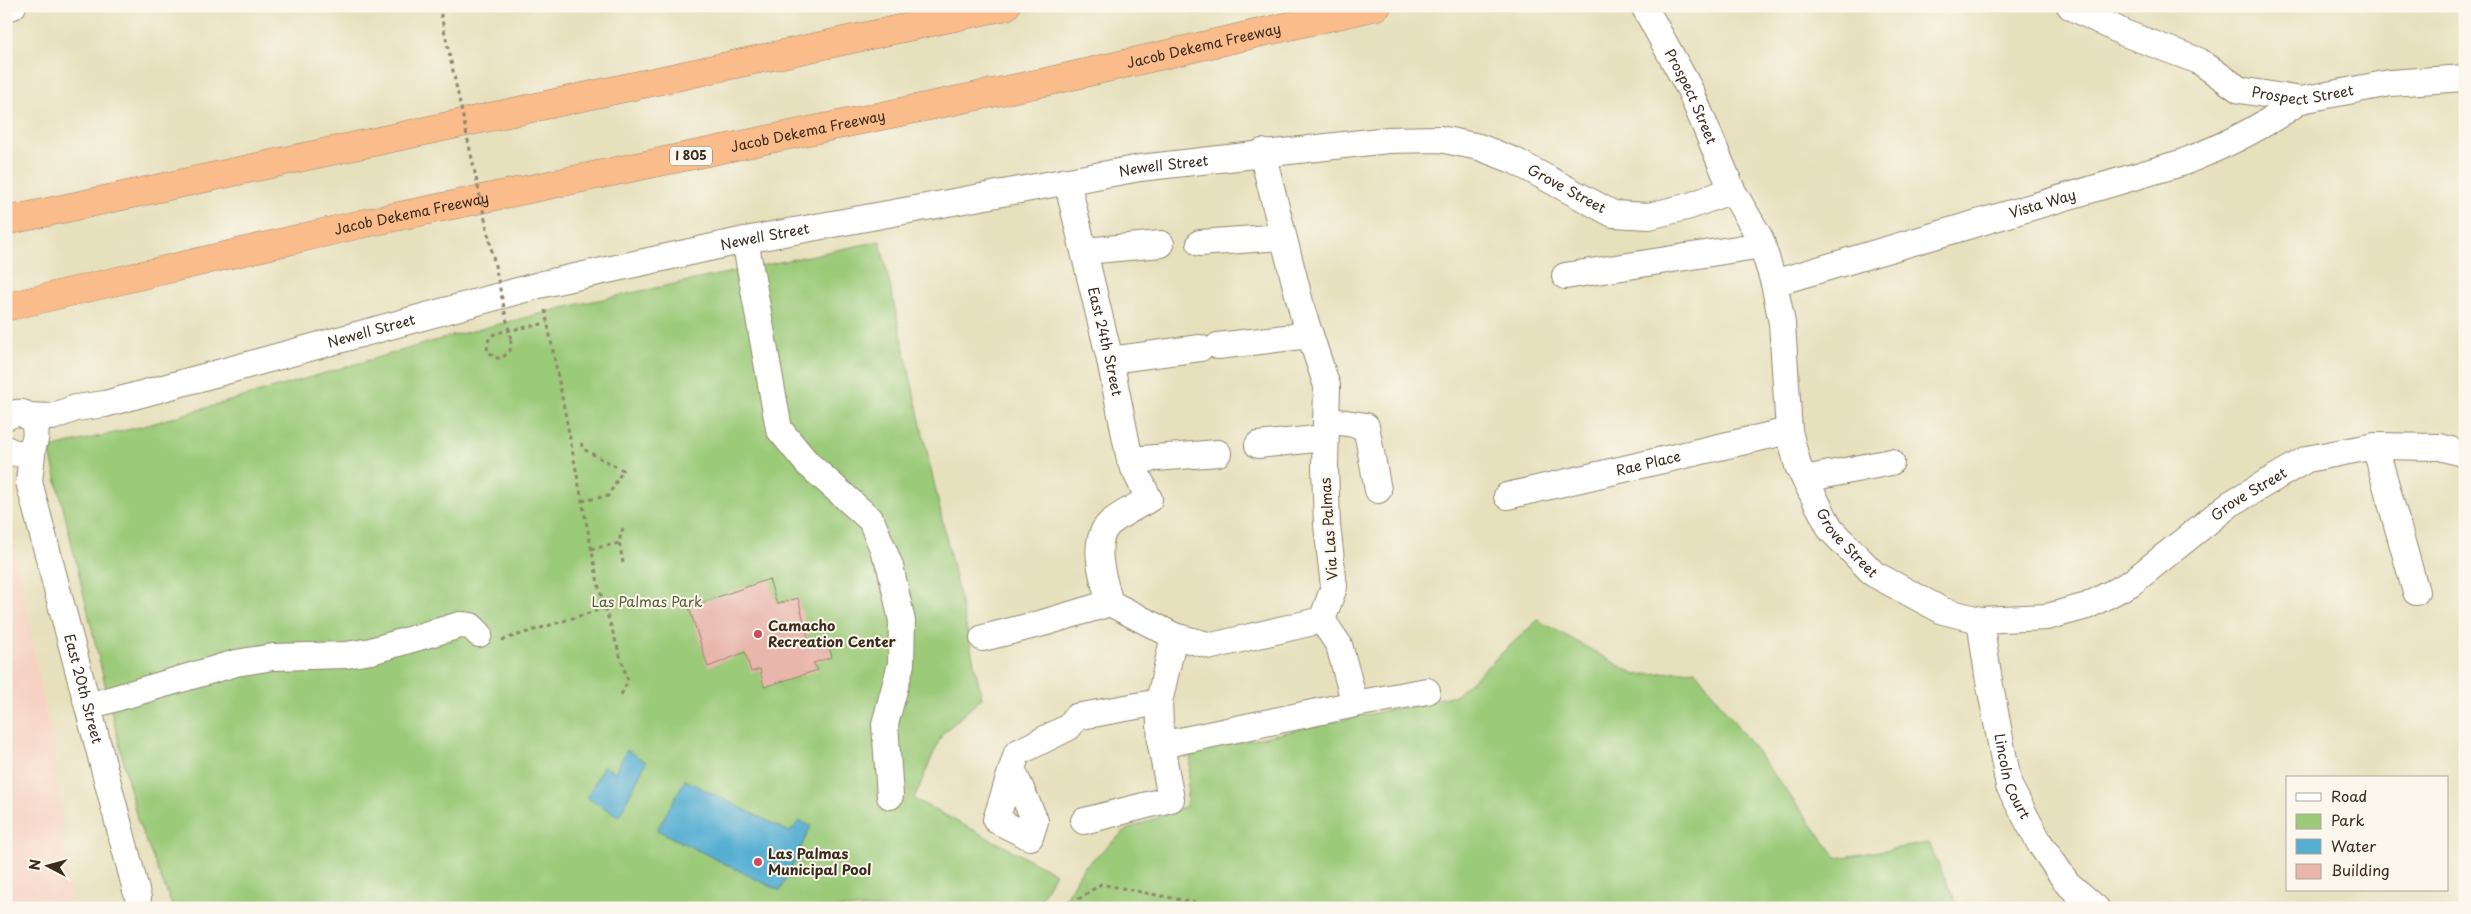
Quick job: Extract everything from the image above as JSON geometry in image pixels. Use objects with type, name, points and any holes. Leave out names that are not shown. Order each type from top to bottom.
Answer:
[{"type":"highway","points":[[6,220],[1006,6]]},
{"type":"highway","name":"Jacob Dekema Freeway","points":[[6,307],[361,224],[1050,81],[1377,6]]},
{"type":"street","points":[[6,8],[12,6]]},
{"type":"street","name":"Prospect Street","points":[[2070,6],[2124,33],[2199,61],[2240,90],[2301,100],[2390,83],[2465,78]]},
{"type":"street","name":"Prospect Street","points":[[1649,14],[1690,90],[1732,190]]},
{"type":"street","name":"Vista Way","points":[[1774,283],[2181,163],[2232,143],[2272,121],[2301,100]]},
{"type":"street","name":"Grove Street","points":[[1440,139],[1480,147],[1514,161],[1613,214],[1649,216],[1690,206],[1732,190],[1762,245],[1774,283],[1782,323],[1789,431],[1798,466],[1830,530],[1874,574],[1943,611],[1980,620],[2047,618],[2087,606],[2131,583],[2230,504],[2307,459],[2375,446],[2440,447],[2465,454]]},
{"type":"street","name":"Newell Street","points":[[20,437],[52,417],[76,408],[105,404],[543,284],[744,240],[1140,168],[1262,152],[1388,140],[1440,139]]},
{"type":"street","name":"Via Las Palmas","points":[[1262,152],[1282,237],[1310,335],[1327,386],[1327,525],[1334,587],[1322,620]]},
{"type":"street","name":"East 24th Street","points":[[1067,181],[1110,360],[1130,460],[1149,499],[1108,525],[1102,538],[1100,568],[1110,603]]},
{"type":"street","points":[[1200,243],[1282,237]]},
{"type":"street","points":[[744,240],[779,429],[808,463],[871,520],[890,566],[902,630],[901,664],[885,724],[890,796]]},
{"type":"street","points":[[1085,251],[1161,244]]},
{"type":"street","points":[[1565,276],[1762,245]]},
{"type":"street","points":[[1110,360],[1310,335]]},
{"type":"street","points":[[1258,445],[1326,429],[1366,426],[1378,490]]},
{"type":"street","name":"Rae Place","points":[[1507,496],[1789,431]]},
{"type":"street","name":"East 20th Street","points":[[20,437],[29,482],[138,898]]},
{"type":"street","points":[[2375,446],[2416,592]]},
{"type":"street","points":[[1130,460],[1218,453]]},
{"type":"street","points":[[1805,479],[1891,462]]},
{"type":"street","points":[[983,638],[1110,603],[1174,636],[1212,646],[1322,620],[1339,645],[1355,704]]},
{"type":"street","name":"Lincoln Court","points":[[1980,620],[2009,786],[2039,842],[2067,883],[2096,908]]},
{"type":"street","points":[[89,706],[213,669],[252,660],[288,656],[357,654],[385,648],[460,625],[471,626],[491,636]]},
{"type":"street","points":[[1084,820],[1171,799],[1161,745],[1159,702],[1174,636]]},
{"type":"street","points":[[1161,745],[1355,704],[1427,691]]},
{"type":"street","points":[[1012,769],[1017,753],[1068,727],[1076,717],[1159,702]]},
{"type":"path","points":[[439,6],[510,340],[510,351],[502,358],[495,358],[487,350],[489,338],[496,333],[547,323]]},
{"type":"path","points":[[545,310],[591,549],[605,608],[628,681],[620,697]]},
{"type":"path","points":[[582,500],[608,496],[623,470],[583,449],[581,442],[584,441]]},
{"type":"path","points":[[623,528],[620,543],[623,562]]},
{"type":"path","points":[[591,549],[620,543]]},
{"type":"path","points":[[491,636],[605,608]]},
{"type":"path","points":[[1064,908],[1101,884],[1202,904],[1213,908]]},
{"type":"shaded area","points":[[6,506],[54,753],[71,908],[6,908]]},
{"type":"green space","name":"Las Palmas Park","points":[[880,241],[982,698],[942,734],[914,799],[1055,873],[1036,908],[173,908],[137,819],[49,448],[144,426],[448,337],[579,304]]},
{"type":"green space","points":[[1538,620],[1636,675],[1695,670],[1837,858],[1928,843],[1959,908],[1059,908],[1083,868],[1126,830],[1186,806],[1191,753],[1456,695]]},
{"type":"water","points":[[627,750],[646,762],[619,816],[587,798],[603,766],[615,772]]},
{"type":"water","name":"Las Palmas Municipal Pool","points":[[685,780],[790,832],[799,821],[811,826],[780,891],[657,830]]},
{"type":"building","points":[[769,579],[777,604],[798,598],[809,642],[826,637],[832,657],[813,663],[818,670],[764,687],[760,669],[751,672],[745,652],[708,667],[689,607]]},
{"type":"place","name":"Camacho Recreation Center","points":[[758,634]]},
{"type":"place","name":"Las Palmas Municipal Pool","points":[[758,862]]}]
